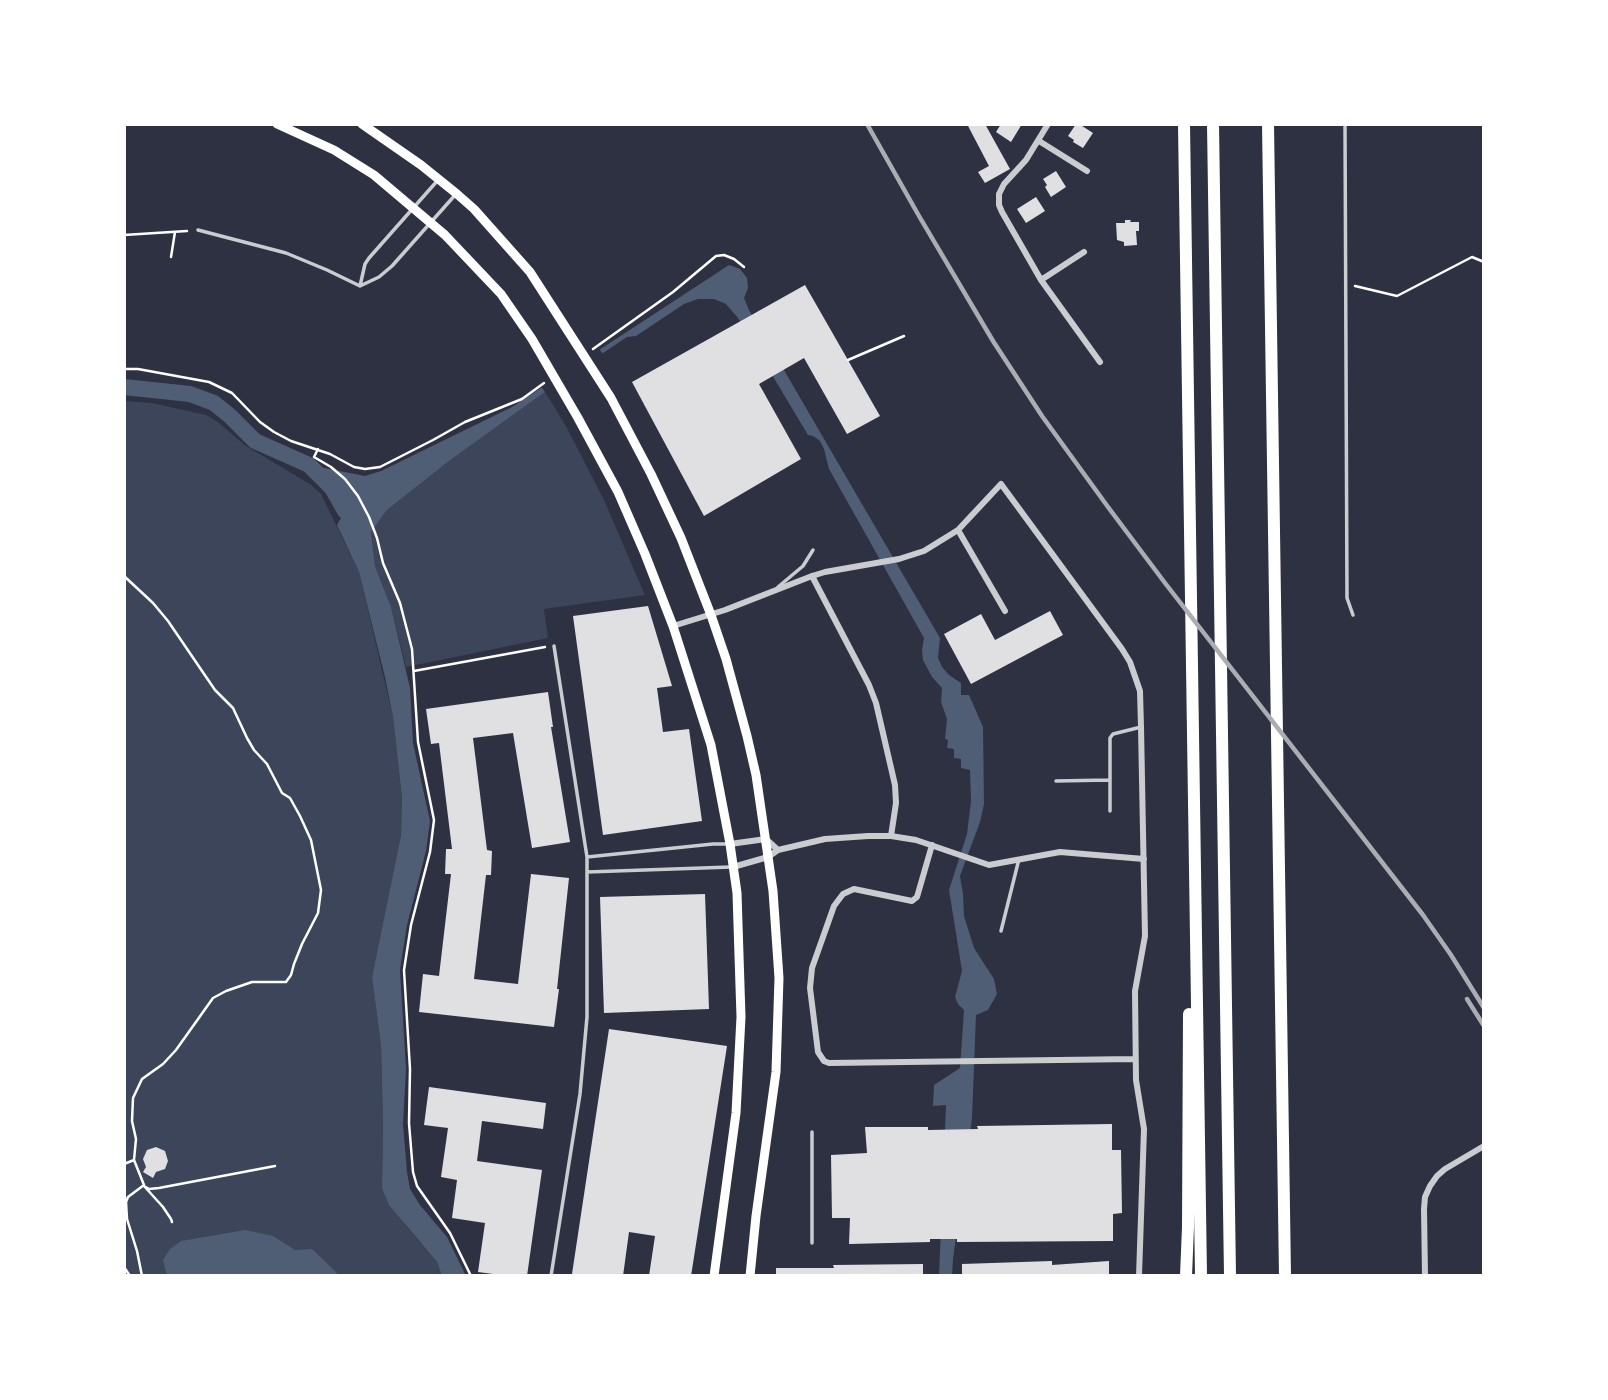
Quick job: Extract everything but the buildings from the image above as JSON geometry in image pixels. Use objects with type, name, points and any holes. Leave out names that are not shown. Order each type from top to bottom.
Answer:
[{"type":"highway","points":[[1184,124],[1201,1276]]},
{"type":"highway","points":[[1213,124],[1230,1276]]},
{"type":"highway","points":[[1268,124],[1285,1276]]},
{"type":"highway","points":[[1186,1276],[1192,666]]},
{"type":"main road","points":[[276,124],[344,156],[374,175],[445,235],[501,294],[532,340],[618,492],[673,626],[711,745],[737,893],[741,1017],[737,1100],[714,1276]]},
{"type":"main road","points":[[362,124],[439,178],[474,209],[530,272],[611,398],[651,474],[676,528],[726,659],[756,775],[774,891],[779,978],[776,1072],[750,1276]]},
{"type":"street","points":[[1048,124],[1026,160],[1004,184],[999,194],[1002,212],[1041,280],[1100,362]]},
{"type":"street","points":[[1039,141],[1087,171]]},
{"type":"street","points":[[1041,280],[1084,253]]},
{"type":"street","points":[[673,626],[711,615],[812,576],[899,559],[924,551],[958,530],[1001,484],[1130,662],[1140,691],[1144,859],[1145,936],[1135,991],[1137,1092],[1144,1129],[1139,1276]]},
{"type":"street","points":[[958,530],[1005,611]]},
{"type":"street","points":[[812,576],[869,685],[876,704],[895,785],[891,836]]},
{"type":"street","points":[[733,867],[768,857],[778,850],[825,839],[891,836],[932,845],[989,865],[1060,852],[1144,859]]},
{"type":"street","points":[[730,844],[766,839],[778,850]]},
{"type":"street","points":[[932,845],[917,897],[912,901],[858,889],[837,899],[812,968],[810,988],[818,1052],[824,1061],[1135,1059]]},
{"type":"street","points":[[1424,1276],[1424,1209],[1430,1186],[1445,1169],[1484,1146]]},
{"type":"lane","points":[[1345,124],[1347,598],[1353,615]]},
{"type":"lane","points":[[360,286],[369,258],[439,178]]},
{"type":"lane","points":[[360,286],[379,277],[392,266],[457,194]]},
{"type":"lane","points":[[198,230],[286,253],[360,286]]},
{"type":"lane","points":[[771,592],[803,566],[813,550]]},
{"type":"lane","points":[[551,1276],[580,1094],[587,1017],[587,857],[554,646]]},
{"type":"lane","points":[[1110,810],[1110,738],[1113,734],[1141,727]]},
{"type":"lane","points":[[1056,781],[1109,779]]},
{"type":"lane","points":[[587,857],[730,844]]},
{"type":"lane","points":[[1001,931],[1019,859]]},
{"type":"lane","points":[[587,872],[733,867]]},
{"type":"lane","points":[[811,1243],[812,1132]]},
{"type":"path","points":[[124,235],[198,230]]},
{"type":"path","points":[[171,257],[175,232]]},
{"type":"path","points":[[585,354],[673,292],[716,256],[723,255],[734,259],[744,267]]},
{"type":"path","points":[[1346,284],[1397,296],[1472,257],[1484,262]]},
{"type":"path","points":[[848,360],[904,336]]},
{"type":"path","points":[[124,369],[138,369],[209,382],[232,393],[260,422],[274,432],[330,454],[354,467],[365,469],[380,467],[466,422],[522,399],[552,377]]},
{"type":"path","points":[[318,449],[314,457],[345,480],[358,496],[369,517],[383,563],[400,603],[412,649],[418,742],[433,820],[430,852],[411,925],[404,970],[413,1172],[417,1186],[450,1233],[471,1276]]},
{"type":"path","points":[[124,576],[168,621],[215,690],[233,708],[254,750],[267,764],[282,793],[290,798],[311,840],[321,890],[318,913],[286,982],[252,982],[213,998],[176,1050],[163,1064],[142,1079],[133,1098],[132,1121],[136,1139],[134,1160],[144,1186],[163,1207],[172,1222]]},
{"type":"path","points":[[414,671],[554,646]]},
{"type":"path","points":[[124,1164],[134,1160]]},
{"type":"path","points":[[144,1186],[149,1189],[159,1188],[275,1166]]},
{"type":"path","points":[[142,1276],[127,1219],[126,1195],[144,1186]]},
{"type":"path","points":[[124,1267],[130,1276]]},
{"type":"shaded area","points":[[729,265],[740,269],[747,278],[748,288],[744,298],[749,310],[940,638],[938,658],[942,667],[961,683],[961,695],[969,695],[983,727],[984,804],[960,876],[964,916],[974,948],[994,979],[997,994],[988,1010],[976,1015],[972,1118],[952,1276],[939,1276],[946,1105],[933,1106],[934,1085],[960,1068],[964,1010],[955,997],[962,971],[949,890],[967,834],[971,801],[970,770],[961,768],[961,759],[954,758],[954,749],[947,748],[947,719],[941,702],[942,688],[923,660],[924,638],[829,469],[820,441],[808,435],[738,318],[726,304],[714,299],[698,299],[684,304],[636,336],[627,337],[545,392],[449,461],[387,510],[371,532],[375,566],[391,607],[410,688],[413,743],[430,821],[400,970],[406,1069],[403,1124],[410,1189],[447,1237],[466,1276],[442,1276],[437,1262],[389,1205],[382,1188],[381,1046],[372,977],[401,835],[402,798],[393,717],[385,677],[359,572],[337,525],[345,511],[332,488],[309,465],[365,476],[381,471],[512,407]]},
{"type":"shaded area","points":[[545,392],[566,426],[604,500],[645,595],[544,609],[548,638],[406,667],[391,607],[375,566],[371,532],[387,510],[449,461]]},
{"type":"shaded area","points":[[124,401],[152,403],[206,415],[246,446],[310,484],[321,494],[359,572],[393,717],[402,799],[401,835],[372,977],[381,1046],[382,1188],[406,1226],[437,1262],[442,1276],[124,1276]]},
{"type":"shaded area","points":[[245,1230],[273,1236],[295,1250],[312,1249],[340,1276],[167,1276],[163,1260],[170,1249],[181,1241]]},
{"type":"pier","points":[[597,346],[605,357],[547,395],[540,385]]},
{"type":"waterway","points":[[124,387],[190,394],[214,403],[255,441],[309,465],[332,488],[345,511]]},
{"type":"railway","points":[[867,124],[993,341],[1042,416],[1165,583],[1423,915],[1484,1008]]},
{"type":"railway","points":[[1467,999],[1484,1026]]}]
